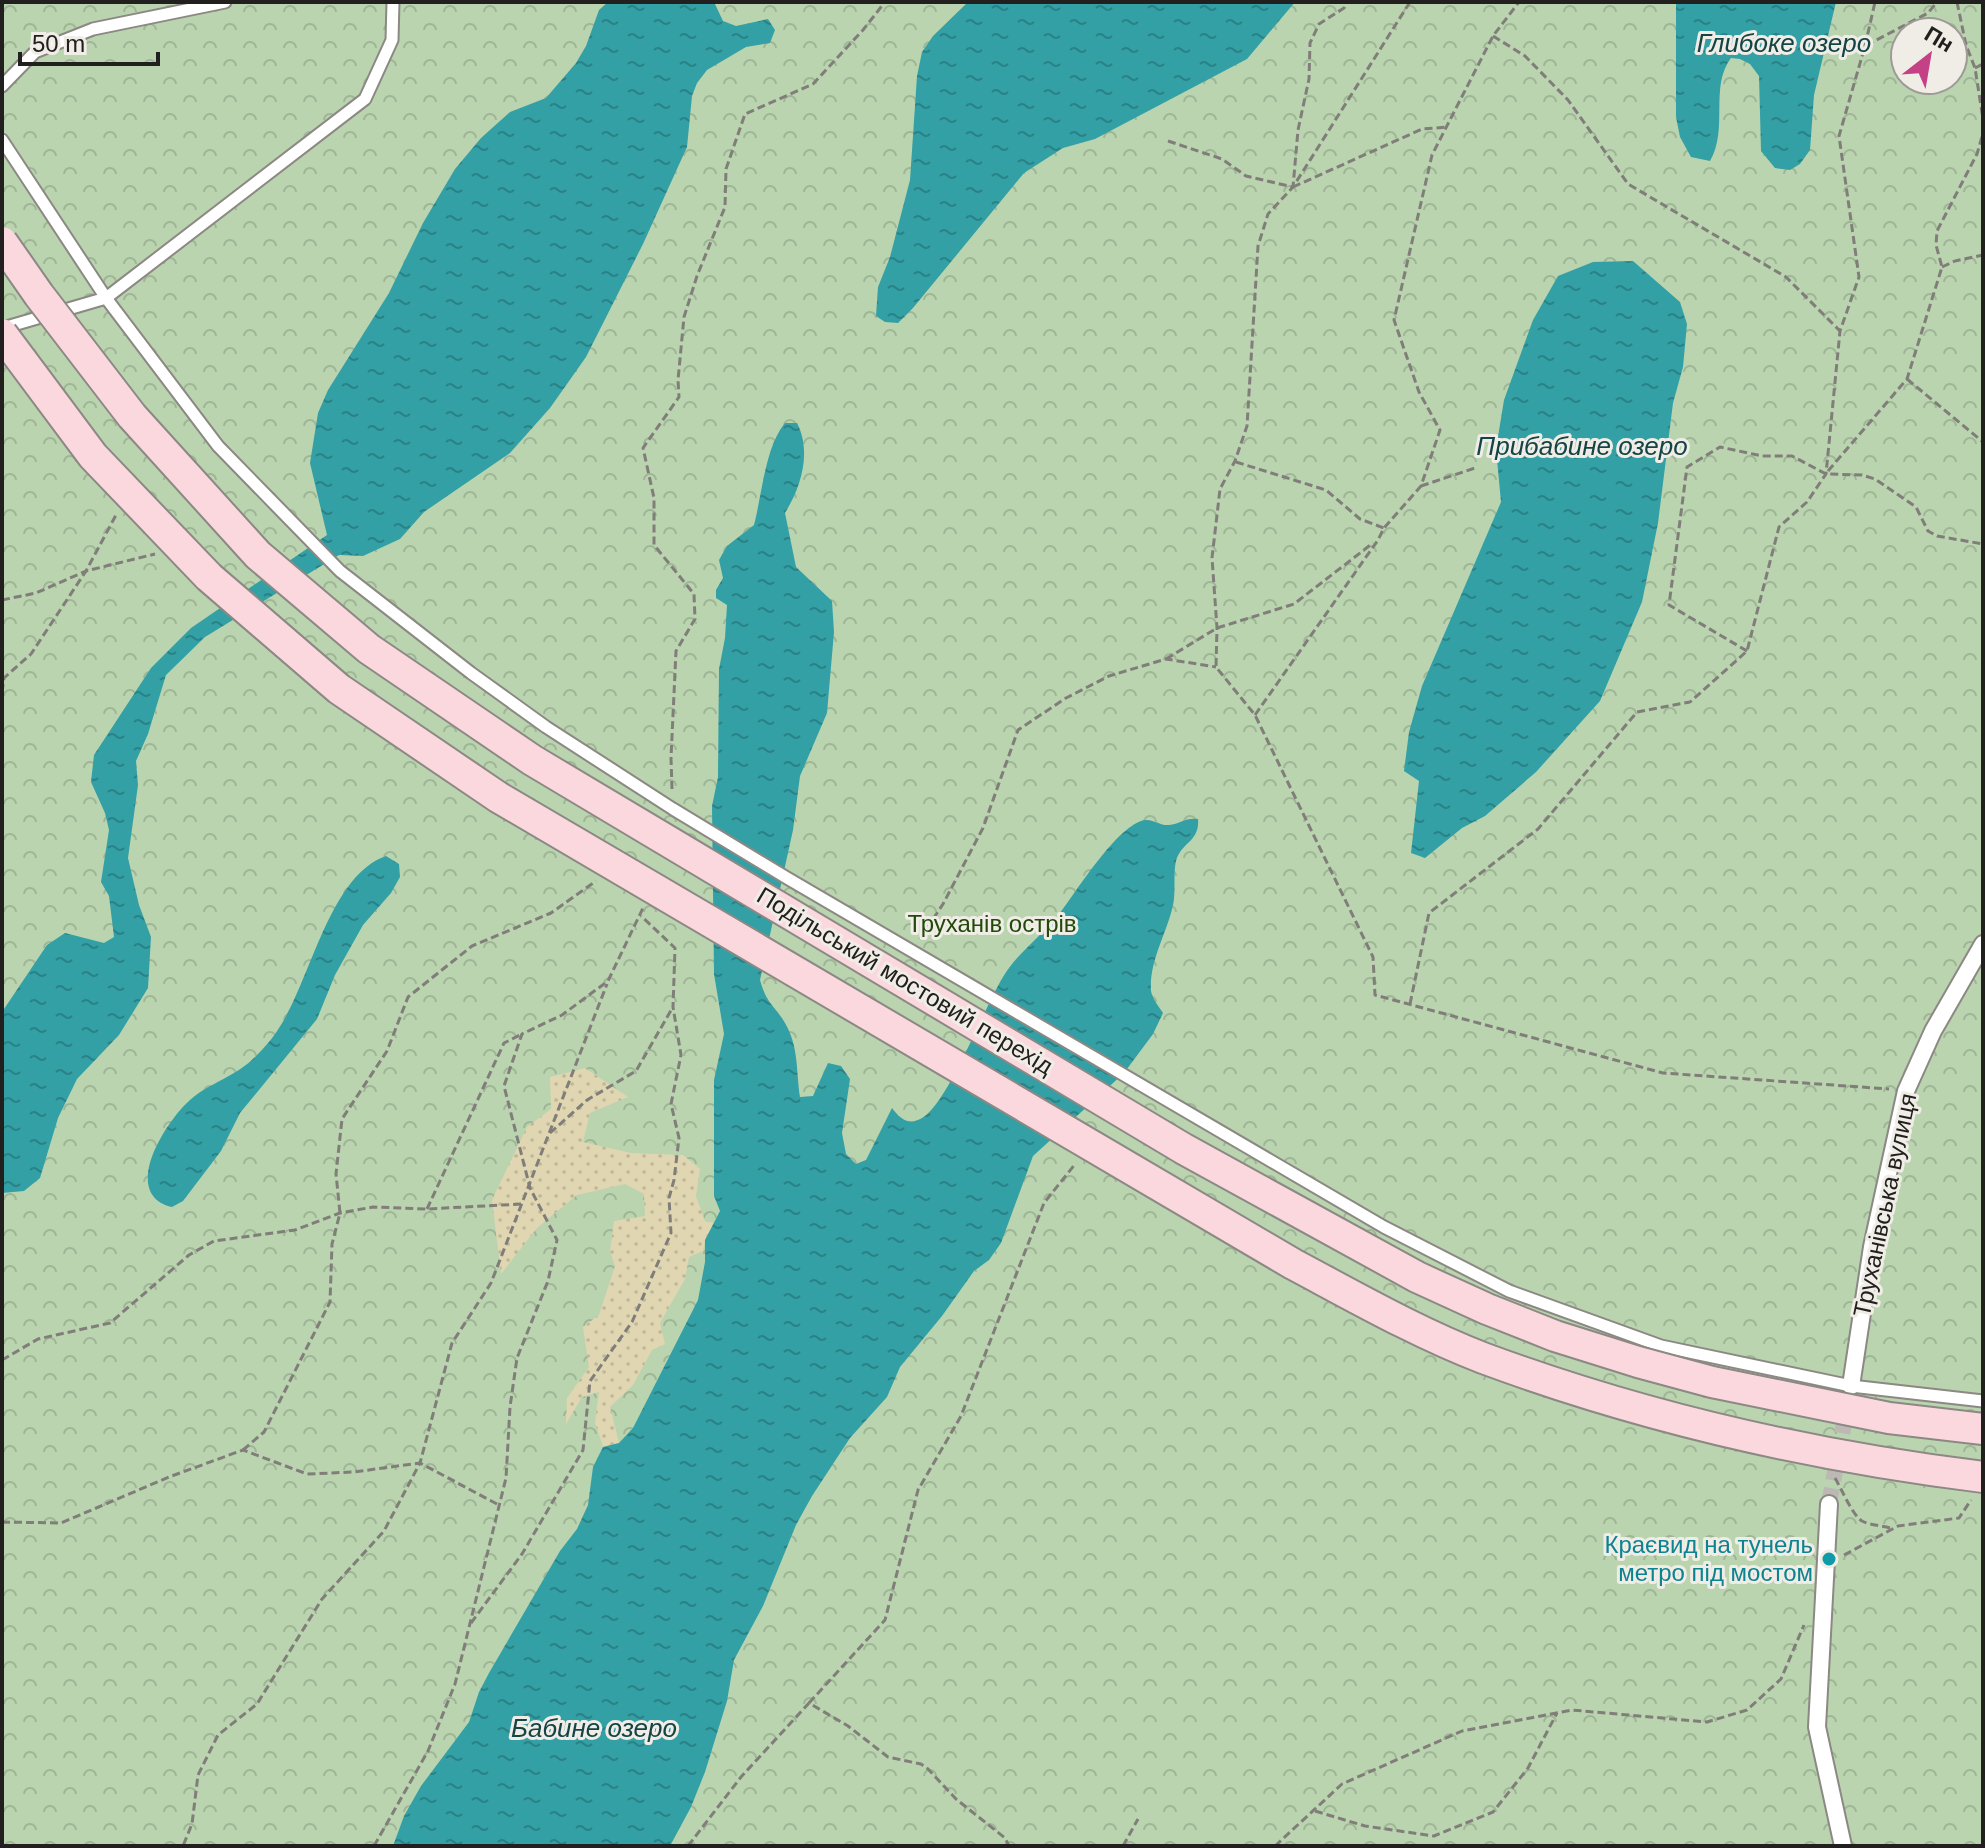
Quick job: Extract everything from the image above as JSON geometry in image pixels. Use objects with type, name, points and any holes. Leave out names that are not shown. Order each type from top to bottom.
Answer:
[{"type":"main road","name":"Подільський мостовий перехід","points":[[2,242],[132,416],[258,555],[369,649],[532,760],[1184,1149],[1445,1290],[1555,1336],[1712,1382],[1889,1418],[1983,1429]]},
{"type":"main road","name":"Подільський мостовий перехід","points":[[2,334],[93,456],[209,577],[339,689],[498,797],[1280,1256],[1373,1306],[1481,1357],[1583,1392],[1763,1440],[1979,1486]]},
{"type":"street","name":"Труханівська вулиця","points":[[1851,1386],[1872,1247],[1906,1091],[1933,1031],[1983,944]]},
{"type":"street","points":[[1829,1504],[1817,1727],[1843,1846]]},
{"type":"lane","points":[[2,86],[35,52],[93,29],[225,2]]},
{"type":"lane","points":[[2,328],[106,298],[365,99],[392,40],[393,2]]},
{"type":"lane","points":[[2,140],[106,298],[218,446],[340,571],[496,691],[673,809],[1384,1227],[1509,1291],[1661,1346],[1851,1386],[1983,1401]]},
{"type":"path","points":[[673,809],[671,758],[676,651],[695,619],[694,594],[654,545],[654,498],[643,448],[679,397],[684,317],[725,207],[726,169],[745,114],[813,84],[885,2]]},
{"type":"path","points":[[1344,8],[1346,2]]},
{"type":"path","points":[[1293,187],[1298,130],[1309,79],[1310,43],[1319,24],[1352,2]]},
{"type":"path","points":[[1410,2],[1293,187],[1268,214],[1258,246],[1247,426],[1235,461],[1220,489],[1212,558],[1217,628],[1216,667],[1255,715],[1373,957],[1375,995],[1663,1073],[1906,1091]]},
{"type":"path","points":[[1255,715],[1384,528],[1421,486],[1440,430],[1419,392],[1394,320],[1432,155],[1493,36],[1519,2]]},
{"type":"path","points":[[1826,474],[1840,331],[1859,277],[1839,136],[1875,2]]},
{"type":"path","points":[[1865,46],[1928,13],[1937,2]]},
{"type":"path","points":[[1957,2],[1966,45],[1975,68],[1983,119]]},
{"type":"path","points":[[1493,36],[1525,56],[1568,100],[1628,184],[1786,277],[1840,331]]},
{"type":"path","points":[[1975,68],[1983,64]]},
{"type":"path","points":[[1168,141],[1222,159],[1246,176],[1293,187],[1422,129],[1448,127]]},
{"type":"path","points":[[1410,1005],[1429,913],[1538,829],[1637,712],[1690,702],[1747,651],[1779,527],[1807,502],[1826,474],[1907,379],[1942,267],[1936,245],[1937,231],[1977,154],[1983,133]]},
{"type":"path","points":[[1942,267],[1983,255]]},
{"type":"path","points":[[1907,379],[1983,442]]},
{"type":"path","points":[[1747,651],[1669,605],[1687,467],[1720,447],[1762,456],[1792,456],[1826,474],[1862,475],[1875,479],[1916,507],[1928,531],[1937,536],[1983,544]]},
{"type":"path","points":[[1235,461],[1326,490],[1360,519],[1384,528]]},
{"type":"path","points":[[1421,486],[1475,468]]},
{"type":"path","points":[[2,692],[4,678],[31,654],[86,571],[116,515]]},
{"type":"path","points":[[912,951],[943,904],[983,828],[1018,730],[1066,698],[1109,676],[1166,659],[1217,628],[1294,604],[1378,540]]},
{"type":"path","points":[[2,600],[36,593],[86,571]]},
{"type":"path","points":[[1166,659],[1216,667]]},
{"type":"path","points":[[2,1522],[61,1523],[169,1477],[243,1450],[264,1432],[330,1302],[332,1244],[340,1213],[336,1174],[342,1119],[387,1051],[408,997],[472,946],[551,913],[599,878]]},
{"type":"path","points":[[183,1846],[192,1824],[198,1775],[218,1735],[257,1704],[322,1599],[384,1531],[420,1463],[452,1343],[491,1283],[608,981],[645,903]]},
{"type":"path","points":[[469,1626],[522,1554],[583,1450],[590,1381],[632,1322],[671,1233],[669,1198],[679,1138],[671,1104],[681,1055],[673,1007],[675,948],[641,916]]},
{"type":"path","points":[[427,1209],[504,1043],[562,1015],[608,981]]},
{"type":"path","points":[[550,1133],[587,1100],[636,1071],[673,1007]]},
{"type":"path","points":[[374,1846],[428,1751],[455,1684],[497,1504],[506,1478],[510,1407],[517,1358],[548,1281],[557,1240],[530,1188],[504,1086],[522,1034]]},
{"type":"path","points":[[688,1846],[741,1777],[885,1620],[918,1490],[961,1416],[1044,1203],[1082,1155]]},
{"type":"path","points":[[2,1360],[38,1339],[110,1323],[189,1255],[214,1241],[295,1230],[340,1213],[373,1207],[427,1209],[523,1204]]},
{"type":"path","points":[[243,1450],[307,1474],[354,1472],[420,1463],[497,1504]]},
{"type":"path","points":[[1834,1477],[1857,1517],[1864,1523],[1883,1524],[1893,1529]]},
{"type":"path","points":[[1826,1564],[1893,1529],[1959,1518],[1979,1486]]},
{"type":"path","points":[[1275,1846],[1342,1784],[1462,1731],[1572,1710],[1707,1722],[1747,1710],[1781,1679],[1806,1621]]},
{"type":"path","points":[[809,1703],[848,1726],[888,1757],[921,1764],[928,1769],[956,1799],[1005,1838],[1009,1846]]},
{"type":"path","points":[[1314,1810],[1365,1826],[1434,1836],[1493,1812],[1528,1768],[1557,1713]]},
{"type":"path","points":[[1123,1846],[1138,1819]]},
{"type":"green space","name":"Труханів острів","points":[[2,2],[1983,2],[1983,1846],[2,1846]]},
{"type":"sand","points":[[585,1068],[628,1097],[590,1113],[583,1142],[631,1153],[683,1155],[700,1169],[696,1196],[705,1221],[714,1223],[703,1251],[689,1257],[685,1279],[660,1323],[665,1344],[652,1350],[633,1385],[610,1407],[619,1443],[603,1447],[595,1422],[599,1392],[582,1397],[566,1424],[567,1398],[589,1367],[583,1327],[599,1315],[615,1266],[610,1252],[614,1221],[645,1216],[644,1194],[625,1184],[577,1195],[537,1228],[501,1274],[492,1200],[527,1127],[551,1109],[550,1077]]},
{"type":"water","points":[[608,2],[714,2],[723,21],[736,26],[768,19],[775,30],[770,43],[746,47],[707,70],[697,83],[692,96],[687,147],[586,357],[550,408],[510,453],[424,512],[400,539],[363,556],[339,555],[205,637],[166,675],[148,734],[136,761],[138,785],[128,858],[139,905],[151,937],[148,988],[119,1035],[77,1079],[58,1118],[40,1178],[24,1191],[2,1193],[2,1012],[47,945],[65,933],[104,943],[114,937],[109,896],[101,882],[109,830],[91,782],[94,755],[151,668],[191,628],[327,535],[310,463],[318,413],[328,390],[389,293],[423,223],[455,169],[481,138],[510,112],[546,98],[576,63],[586,46],[599,10]]},
{"type":"water","points":[[968,2],[1295,2],[1247,59],[1095,139],[1063,148],[1024,173],[913,308],[898,323],[885,322],[876,316],[878,287],[890,257],[910,180],[917,76],[922,52],[933,36]]},
{"type":"water","name":"Глибоке озеро","points":[[1676,2],[1836,2],[1814,95],[1810,150],[1800,164],[1790,170],[1775,168],[1761,151],[1759,76],[1750,64],[1731,58],[1721,82],[1715,149],[1710,161],[1691,157],[1680,137],[1676,117]]},
{"type":"water","name":"Прибабине озеро","points":[[1633,261],[1680,302],[1687,324],[1683,367],[1673,403],[1658,523],[1642,602],[1600,701],[1536,772],[1485,816],[1462,828],[1425,858],[1411,853],[1419,781],[1404,771],[1409,732],[1422,686],[1501,502],[1496,449],[1504,400],[1533,320],[1558,276],[1593,262]]},
{"type":"water","name":"Бабине озеро","points":[[785,423],[797,423],[804,446],[800,481],[785,513],[796,567],[832,601],[834,632],[827,713],[800,776],[793,830],[760,980],[765,995],[790,1032],[800,1097],[813,1096],[828,1063],[841,1066],[850,1079],[842,1133],[846,1154],[856,1164],[866,1160],[892,1108],[902,1118],[917,1120],[932,1109],[943,1095],[1009,968],[1060,913],[1110,846],[1134,824],[1145,820],[1169,825],[1198,819],[1196,833],[1176,861],[1173,905],[1151,980],[1151,991],[1163,1013],[1153,1034],[1124,1073],[1033,1156],[1001,1243],[989,1260],[974,1271],[900,1367],[887,1397],[850,1438],[812,1496],[796,1525],[763,1606],[734,1660],[727,1701],[705,1772],[670,1846],[393,1846],[404,1816],[421,1786],[469,1722],[489,1673],[560,1551],[577,1529],[588,1505],[593,1467],[603,1447],[619,1443],[633,1428],[698,1300],[705,1262],[705,1240],[720,1211],[714,1196],[714,1080],[724,1034],[714,974],[712,806],[718,777],[719,669],[727,605],[716,598],[716,590],[723,578],[719,560],[727,546],[754,525],[769,458]]},
{"type":"water","points":[[386,856],[399,864],[400,877],[391,893],[363,925],[335,975],[317,1019],[240,1113],[221,1151],[183,1201],[172,1207],[157,1200],[149,1188],[148,1173],[152,1156],[170,1124],[190,1100],[248,1063],[271,1039],[290,1008],[336,907],[366,867]]},
{"type":"tunnel","points":[[1829,1504],[1851,1386]]},
{"type":"place","name":"Краєвид на тунель метро під мостом","points":[[1829,1559]]}]
